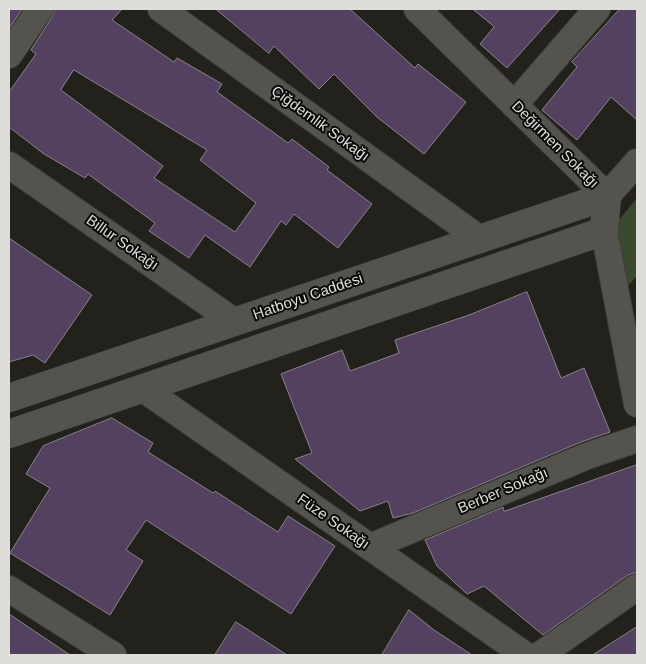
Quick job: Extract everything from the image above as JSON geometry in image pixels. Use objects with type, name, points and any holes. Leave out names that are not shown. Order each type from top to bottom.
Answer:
[{"type":"street","points":[[9,55],[40,9]]},
{"type":"street","name":"Çiğdemlik Sokağı","points":[[161,9],[480,239]]},
{"type":"street","name":"Değirmen Sokağı","points":[[417,9],[607,196],[604,231],[633,360],[637,404]]},
{"type":"street","points":[[514,105],[597,9]]},
{"type":"street","points":[[607,196],[637,162]]},
{"type":"street","name":"Billur Sokağı","points":[[9,165],[235,322]]},
{"type":"street","name":"Hatboyu Caddesi","points":[[9,398],[607,196]]},
{"type":"street","points":[[9,434],[604,231]]},
{"type":"street","points":[[480,239],[506,264]]},
{"type":"street","name":"Füze Sokağı","points":[[142,388],[525,655]]},
{"type":"street","name":"Berber Sokağı","points":[[370,548],[587,456],[637,439]]},
{"type":"street","points":[[540,655],[637,587]]},
{"type":"street","points":[[9,589],[113,655]]},
{"type":"green space","points":[[637,198],[637,276],[626,288],[609,232]]},
{"type":"building","points":[[9,9],[22,9],[9,29]]},
{"type":"building","points":[[55,9],[122,9],[112,20],[174,62],[177,58],[222,84],[217,92],[288,143],[292,139],[329,167],[327,170],[372,204],[338,248],[294,214],[286,225],[281,221],[250,267],[205,235],[189,258],[149,231],[155,223],[88,174],[85,178],[44,154],[9,127],[9,92],[36,54],[31,50]],"holes":[[[74,70],[207,150],[200,160],[256,203],[235,232],[154,178],[163,166],[61,90]]]},
{"type":"building","points":[[216,9],[350,9],[415,68],[418,64],[466,102],[424,154],[377,117],[334,74],[319,89],[274,46],[269,53]]},
{"type":"building","points":[[473,9],[560,9],[507,68],[480,44],[494,27]]},
{"type":"building","points":[[620,9],[637,9],[637,120],[611,97],[577,140],[542,110],[577,67],[572,62]]},
{"type":"building","points":[[9,238],[92,295],[45,363],[33,355],[9,362]]},
{"type":"building","points":[[527,292],[561,378],[584,368],[610,432],[581,442],[413,513],[393,518],[388,501],[360,511],[295,459],[312,453],[281,374],[342,350],[350,371],[399,353],[395,340],[469,315]]},
{"type":"building","points":[[112,418],[153,443],[148,452],[213,493],[215,491],[278,532],[288,516],[335,546],[291,614],[146,520],[126,550],[143,561],[110,615],[10,553],[50,488],[26,474],[43,446]]},
{"type":"building","points":[[637,465],[637,572],[628,575],[543,635],[484,586],[467,594],[437,566],[425,540],[503,507],[504,511]]},
{"type":"building","points":[[409,610],[434,630],[472,655],[382,655]]},
{"type":"building","points":[[9,614],[70,655],[9,655]]},
{"type":"building","points":[[236,622],[287,655],[215,655]]},
{"type":"building","points":[[637,627],[637,655],[593,655]]}]
